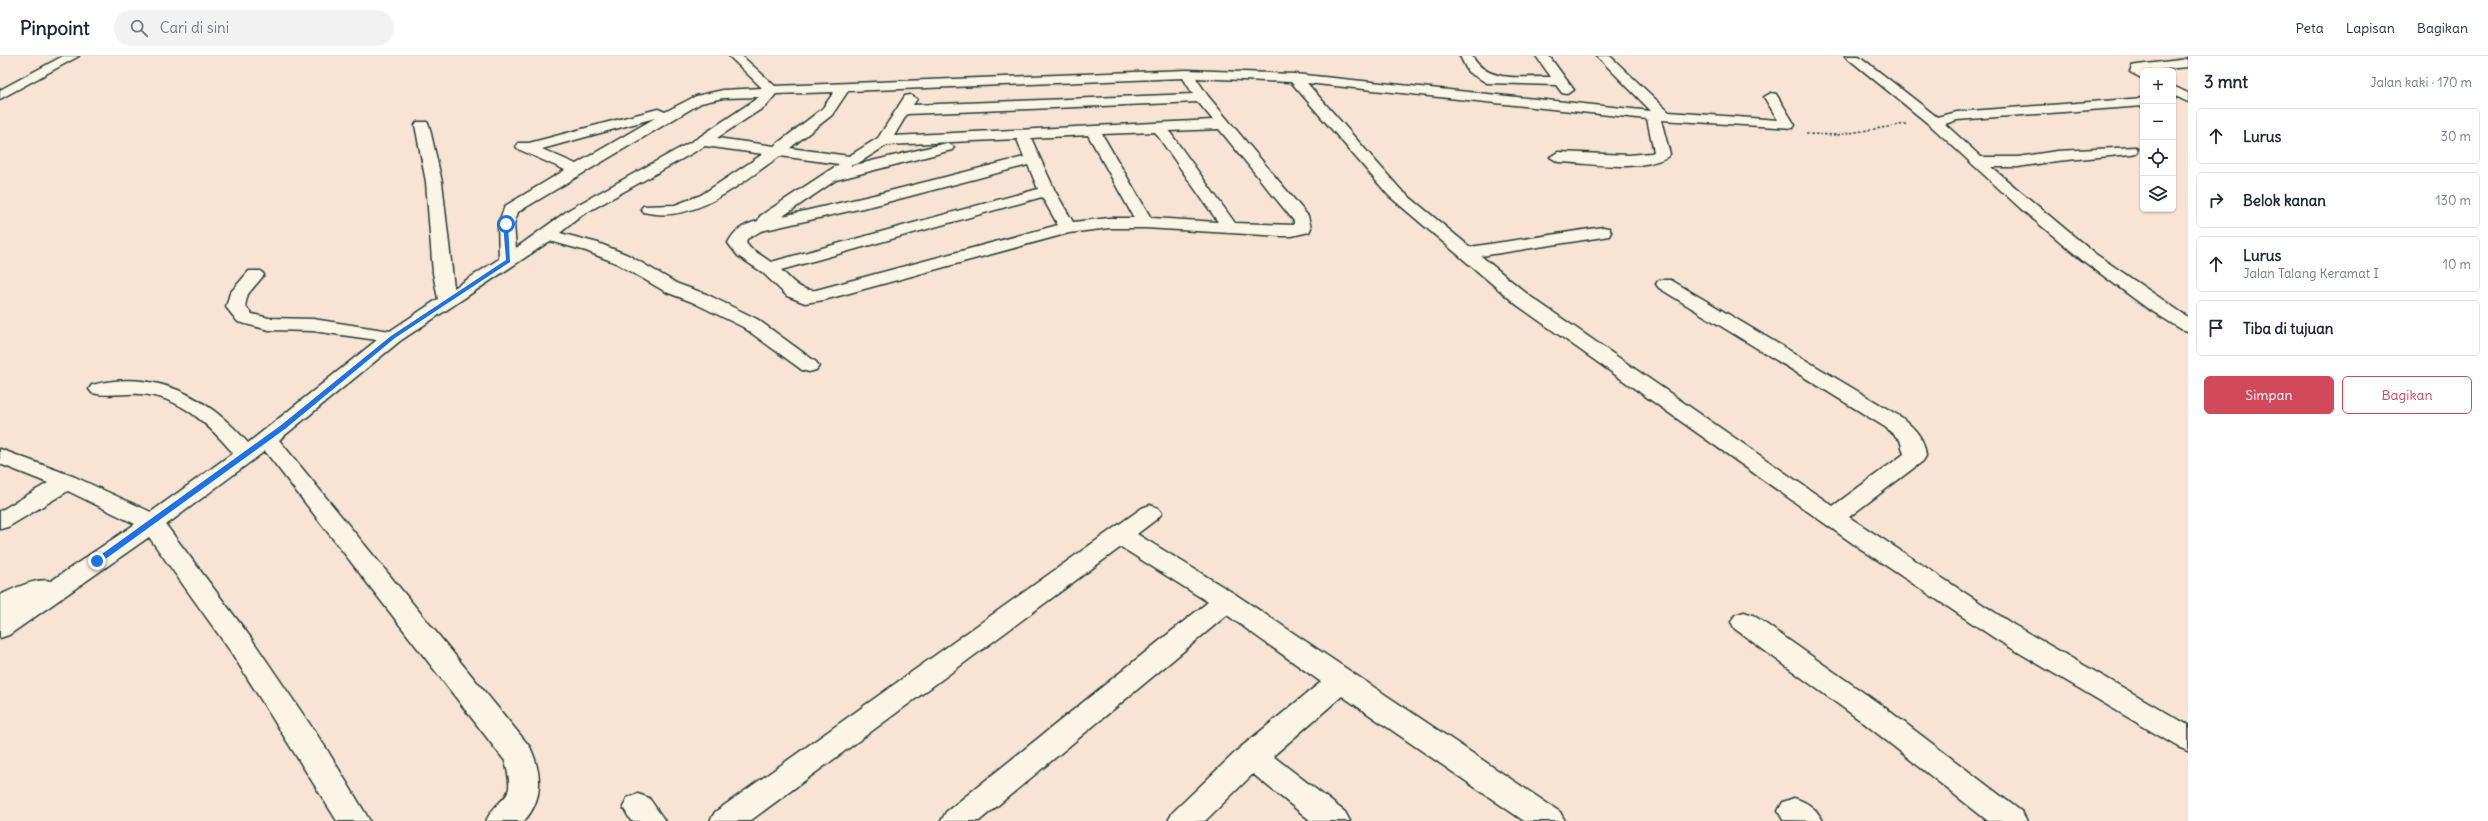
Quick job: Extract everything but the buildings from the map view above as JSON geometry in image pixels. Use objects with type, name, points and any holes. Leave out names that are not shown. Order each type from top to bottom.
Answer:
[{"type":"street","points":[[735,56],[771,91]]},
{"type":"street","points":[[1466,56],[1473,69],[1492,80],[1561,81]]},
{"type":"street","points":[[1542,56],[1581,108]]},
{"type":"street","points":[[1558,157],[1643,160],[1658,158],[1662,154],[1659,116],[1603,56]]},
{"type":"street","points":[[1850,56],[1936,123],[2027,207],[2115,276],[2188,325]]},
{"type":"street","points":[[0,95],[70,58]]},
{"type":"street","points":[[2146,68],[2188,63]]},
{"type":"street","points":[[508,260],[506,224],[511,209],[575,169],[588,151],[707,97],[845,86],[918,86],[1186,74],[1295,78],[1659,116],[1788,125]]},
{"type":"street","points":[[918,86],[883,141],[740,236],[737,243],[744,252],[768,268],[794,292],[805,297],[817,296],[1068,228],[1109,223],[1145,223],[1292,231],[1303,228],[1302,220],[1225,124],[1202,98],[1186,74]]},
{"type":"street","points":[[1295,78],[1395,193],[1524,301],[1833,517],[2004,632],[2130,707],[2188,739]]},
{"type":"street","points":[[649,209],[672,211],[696,204],[777,151],[827,112],[845,86]]},
{"type":"street","points":[[0,628],[150,525],[256,447],[393,337],[547,235],[576,212],[704,141],[761,103],[771,91]]},
{"type":"street","points":[[2176,92],[2188,98]]},
{"type":"street","points":[[1771,97],[1788,125]]},
{"type":"street","points":[[902,110],[1202,98]]},
{"type":"street","points":[[2176,100],[2188,98]]},
{"type":"street","points":[[1936,123],[1943,119],[1957,116],[2140,102]]},
{"type":"street","points":[[575,169],[522,146],[562,138],[686,106]]},
{"type":"street","points":[[883,141],[1225,124]]},
{"type":"street","points":[[422,125],[434,182],[442,273],[448,301]]},
{"type":"street","points":[[1159,127],[1230,228]]},
{"type":"street","points":[[1093,131],[1145,223]]},
{"type":"street","points":[[1022,134],[1047,191],[1068,228]]},
{"type":"street","points":[[832,176],[996,136]]},
{"type":"street","points":[[562,138],[588,151]]},
{"type":"street","points":[[704,141],[852,161]]},
{"type":"street","points":[[1977,162],[2018,162],[2057,156],[2131,150]]},
{"type":"street","points":[[755,227],[876,200],[1033,159]]},
{"type":"street","points":[[768,268],[1047,191]]},
{"type":"street","points":[[1467,253],[1603,232]]},
{"type":"street","points":[[547,235],[592,247],[622,260],[672,288],[699,298],[750,323],[809,366]]},
{"type":"street","points":[[255,275],[239,293],[235,307],[245,318],[269,324],[313,326],[393,337]]},
{"type":"street","points":[[1665,284],[1893,422],[1910,435],[1915,446],[1915,456],[1833,517]]},
{"type":"street","points":[[99,389],[146,388],[189,401],[256,447],[519,756],[525,777],[526,794],[511,814],[502,821]]},
{"type":"street","points":[[0,456],[67,482],[143,518],[162,535],[241,645],[315,757],[354,821]]},
{"type":"street","points":[[0,521],[67,482]]},
{"type":"street","points":[[726,821],[1150,513]]},
{"type":"street","points":[[1120,535],[1226,601],[1341,681],[1550,821]]},
{"type":"street","points":[[0,607],[18,596],[64,583]]},
{"type":"street","points":[[957,821],[1226,601]]},
{"type":"street","points":[[1744,622],[1874,715],[2011,821]]},
{"type":"street","points":[[1184,821],[1252,756],[1341,681]]},
{"type":"street","points":[[1252,756],[1334,821]]},
{"type":"path","points":[[1788,125],[1807,135],[1822,136],[1906,124],[1936,123]]},
{"type":"route","points":[[97,561],[150,525],[283,427],[393,337],[508,260],[506,224]]}]
